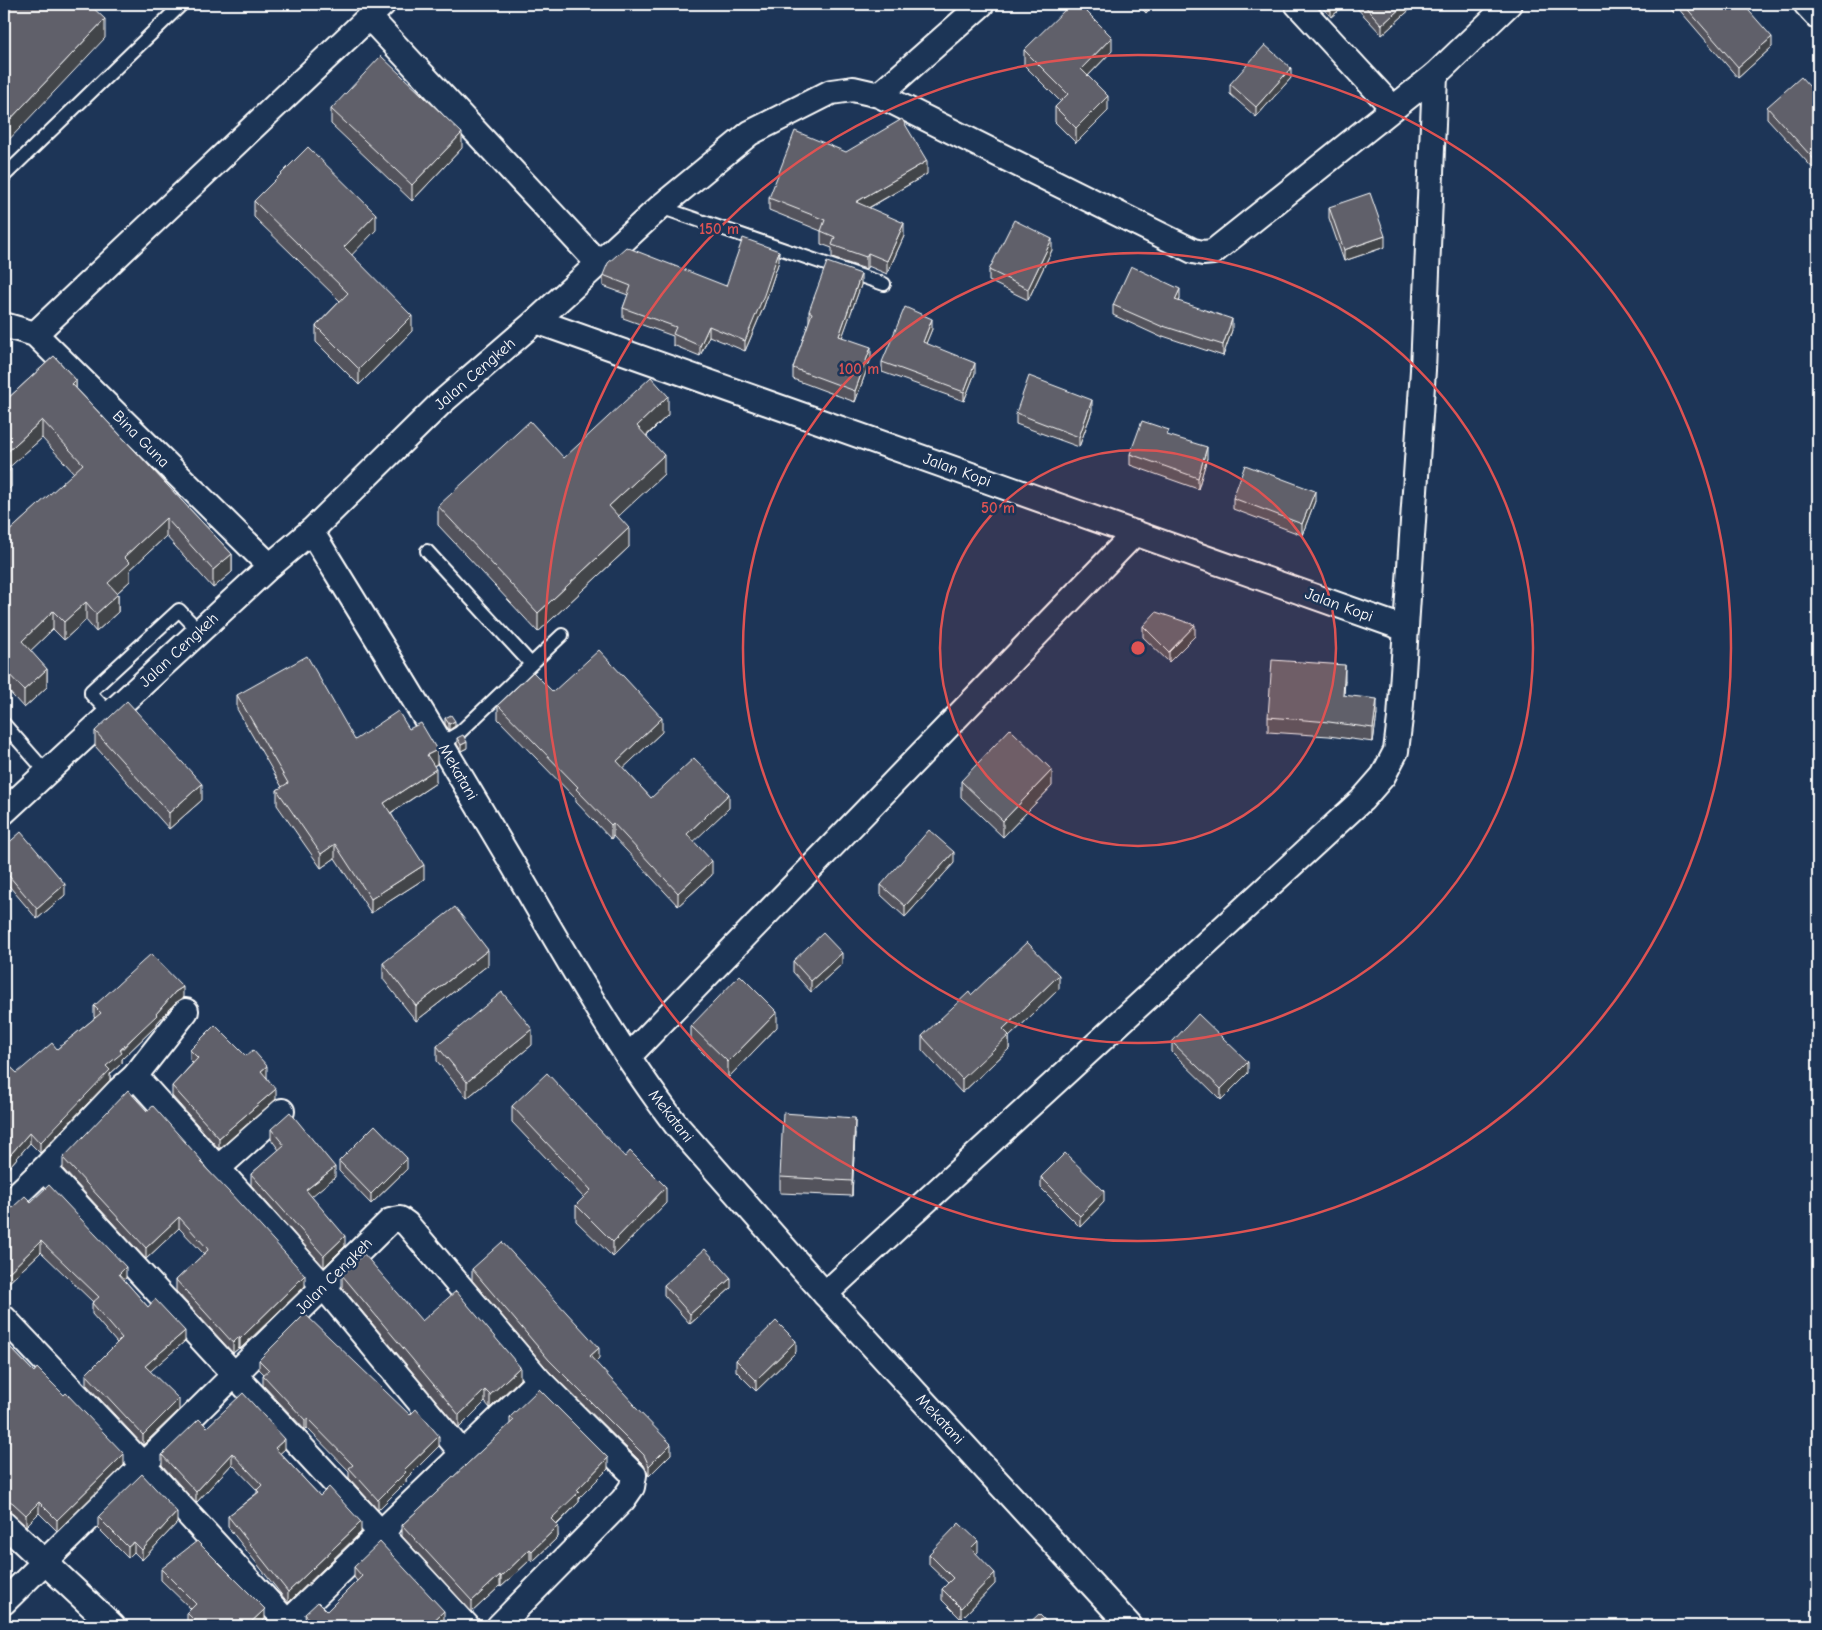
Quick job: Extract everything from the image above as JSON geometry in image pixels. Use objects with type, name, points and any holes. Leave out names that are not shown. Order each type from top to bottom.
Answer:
[{"type":"street","points":[[879,95],[982,4]]},
{"type":"street","points":[[1297,4],[1393,108]]},
{"type":"street","name":"Jalan Cengkeh","points":[[4,812],[270,566],[311,531],[441,403],[536,321],[660,207],[750,133],[831,92],[853,89],[879,95],[1193,251],[1213,252],[1435,75],[1509,4]]},
{"type":"street","points":[[1806,4],[1818,17]]},
{"type":"street","points":[[35,334],[376,10],[598,263]]},
{"type":"street","points":[[825,1294],[1354,807],[1383,776],[1396,751],[1400,718],[1423,370],[1435,75]]},
{"type":"street","name":"Jalan Kopi","points":[[536,321],[1406,629]]},
{"type":"street","name":"Bina Guna","points":[[4,325],[35,334],[270,566]]},
{"type":"street","name":"Mekatani","points":[[311,531],[442,743],[592,999],[628,1057],[677,1126],[825,1294],[1130,1626]]},
{"type":"street","points":[[628,1057],[1135,533]]},
{"type":"street","points":[[4,1207],[44,1169],[134,1076],[186,1011]]},
{"type":"street","points":[[134,1076],[324,1287],[463,1454]]},
{"type":"street","points":[[218,1168],[282,1111]]},
{"type":"street","points":[[44,1169],[467,1626]]},
{"type":"street","name":"Jalan Cengkeh","points":[[4,1602],[390,1221],[400,1219],[407,1224],[539,1380],[634,1475],[632,1487],[623,1500],[499,1626]]},
{"type":"street","points":[[4,1318],[143,1465],[286,1625],[539,1380]]},
{"type":"street","points":[[4,1524],[113,1626]]},
{"type":"lane","points":[[4,176],[182,4]]},
{"type":"lane","points":[[660,207],[884,284]]},
{"type":"lane","points":[[427,551],[531,664]]},
{"type":"lane","points":[[442,743],[459,733],[562,635]]},
{"type":"lane","points":[[4,724],[47,773]]},
{"type":"building","points":[[15,4],[89,4],[105,19],[4,126],[4,15]]},
{"type":"building","points":[[1071,4],[1079,4],[1112,37],[1081,69],[1108,96],[1076,128],[1055,107],[1068,94],[1024,50]]},
{"type":"building","points":[[1363,4],[1405,4],[1382,25]]},
{"type":"building","points":[[1683,4],[1743,4],[1772,37],[1738,67]]},
{"type":"building","points":[[1265,45],[1291,68],[1256,107],[1230,84]]},
{"type":"building","points":[[381,56],[462,133],[412,185],[331,109]]},
{"type":"building","points":[[1801,77],[1818,96],[1818,164],[1767,107]]},
{"type":"building","points":[[902,119],[927,161],[856,202],[904,223],[887,261],[868,253],[866,257],[832,245],[835,237],[821,231],[825,220],[769,198],[795,131],[846,152]]},
{"type":"building","points":[[308,147],[376,214],[344,247],[412,316],[359,369],[316,326],[348,293],[254,201]]},
{"type":"building","points":[[1370,193],[1385,236],[1344,250],[1329,207]]},
{"type":"building","points":[[1014,220],[1052,239],[1028,289],[989,270]]},
{"type":"building","points":[[743,238],[779,251],[764,295],[745,341],[709,326],[700,346],[673,334],[676,327],[623,308],[631,286],[603,275],[608,263],[626,247],[726,286]]},
{"type":"building","points":[[827,262],[861,274],[839,336],[871,347],[855,391],[793,368],[812,313],[809,311]]},
{"type":"building","points":[[1131,266],[1180,289],[1175,300],[1232,319],[1223,345],[1163,327],[1113,305]]},
{"type":"building","points":[[905,307],[932,319],[923,342],[975,363],[964,392],[882,362]]},
{"type":"building","points":[[54,356],[76,380],[72,384],[232,554],[213,570],[166,518],[124,557],[130,563],[108,583],[118,594],[96,614],[86,602],[64,622],[53,611],[22,641],[47,669],[24,690],[4,669],[4,536],[83,464],[42,420],[4,455],[4,402]]},
{"type":"building","points":[[1029,376],[1092,400],[1079,437],[1016,413]]},
{"type":"building","points":[[651,377],[668,396],[637,426],[664,455],[609,506],[629,528],[538,613],[438,506],[530,421],[564,458]]},
{"type":"building","points":[[1142,421],[1169,430],[1167,435],[1207,447],[1198,478],[1130,454]]},
{"type":"building","points":[[4,461],[11,469],[4,476]]},
{"type":"building","points":[[1245,465],[1315,491],[1302,524],[1233,498]]},
{"type":"building","points":[[1156,612],[1195,625],[1169,652],[1143,626]]},
{"type":"building","points":[[599,650],[662,718],[617,761],[651,798],[694,758],[729,794],[687,834],[712,861],[678,893],[613,823],[611,825],[576,789],[578,787],[498,705],[533,672],[553,692]]},
{"type":"building","points":[[307,656],[355,740],[398,711],[409,729],[421,723],[437,750],[427,755],[436,769],[384,803],[424,865],[371,899],[335,844],[321,854],[277,790],[288,783],[237,695]]},
{"type":"building","points":[[1272,660],[1345,665],[1343,695],[1377,699],[1373,728],[1268,717]]},
{"type":"building","points":[[127,701],[202,784],[169,813],[95,731]]},
{"type":"building","points":[[451,715],[455,721],[449,724],[445,718]]},
{"type":"building","points":[[1010,729],[1052,770],[1003,821],[961,781]]},
{"type":"building","points":[[463,735],[467,742],[461,745],[457,738]]},
{"type":"building","points":[[929,830],[954,852],[905,906],[881,885]]},
{"type":"building","points":[[21,832],[65,884],[37,909],[4,870],[4,847]]},
{"type":"building","points":[[455,907],[488,950],[416,1006],[383,963]]},
{"type":"building","points":[[823,933],[842,953],[811,981],[793,961]]},
{"type":"building","points":[[1027,942],[1059,975],[1003,1029],[1009,1035],[962,1079],[922,1036],[969,992],[971,995]]},
{"type":"building","points":[[151,954],[183,987],[175,992],[157,1015],[120,1050],[122,1053],[106,1066],[110,1070],[40,1143],[30,1132],[4,1162],[4,1061],[17,1073],[52,1043],[57,1049],[101,1013],[94,1006]]},
{"type":"building","points":[[740,975],[777,1012],[728,1062],[691,1026]]},
{"type":"building","points":[[502,992],[532,1029],[467,1082],[437,1046]]},
{"type":"building","points":[[1198,1014],[1248,1062],[1221,1089],[1172,1042]]},
{"type":"building","points":[[215,1025],[246,1056],[253,1050],[267,1066],[261,1071],[276,1089],[219,1138],[172,1086],[198,1058],[190,1050]]},
{"type":"building","points":[[547,1073],[625,1157],[630,1151],[666,1187],[613,1242],[576,1205],[591,1190],[512,1106]]},
{"type":"building","points":[[128,1090],[147,1111],[153,1106],[202,1161],[200,1162],[305,1275],[240,1339],[239,1337],[233,1343],[176,1280],[208,1250],[179,1217],[146,1248],[63,1158]]},
{"type":"building","points":[[290,1112],[335,1167],[306,1190],[345,1236],[324,1256],[251,1174],[284,1145],[271,1129]]},
{"type":"building","points":[[783,1113],[855,1118],[852,1181],[780,1177]]},
{"type":"building","points":[[375,1125],[407,1158],[371,1194],[339,1161]]},
{"type":"building","points":[[1065,1153],[1104,1191],[1080,1216],[1041,1177]]},
{"type":"building","points":[[49,1185],[126,1267],[119,1274],[148,1307],[155,1299],[185,1331],[145,1366],[179,1399],[143,1435],[86,1374],[122,1338],[92,1303],[99,1297],[41,1241],[4,1277],[4,1210],[13,1207],[25,1196],[31,1202]]},
{"type":"building","points":[[502,1242],[599,1348],[590,1356],[633,1405],[671,1444],[649,1466],[644,1455],[549,1360],[472,1269]]},
{"type":"building","points":[[705,1249],[731,1278],[690,1314],[664,1285]]},
{"type":"building","points":[[364,1254],[422,1321],[456,1291],[520,1367],[490,1395],[485,1390],[459,1415],[342,1275]]},
{"type":"building","points":[[305,1314],[410,1415],[416,1409],[439,1436],[404,1470],[406,1472],[378,1500],[349,1468],[353,1465],[307,1418],[305,1420],[263,1375],[269,1370],[259,1360]]},
{"type":"building","points":[[776,1321],[796,1341],[756,1380],[736,1360]]},
{"type":"building","points":[[4,1341],[34,1372],[37,1368],[64,1395],[66,1393],[124,1454],[57,1520],[39,1502],[26,1515],[13,1503],[4,1500]]},
{"type":"building","points":[[539,1389],[608,1458],[577,1490],[579,1492],[551,1519],[558,1526],[532,1551],[530,1549],[472,1601],[402,1525],[514,1420],[510,1417]]},
{"type":"building","points":[[243,1393],[285,1439],[275,1448],[320,1496],[329,1487],[361,1522],[288,1592],[228,1516],[259,1492],[257,1490],[262,1485],[232,1453],[196,1492],[162,1455],[199,1419],[207,1427]]},
{"type":"building","points":[[142,1474],[177,1512],[142,1550],[134,1542],[128,1547],[98,1517]]},
{"type":"building","points":[[959,1523],[978,1541],[971,1548],[995,1573],[961,1608],[942,1589],[953,1578],[929,1554]]},
{"type":"building","points":[[197,1541],[265,1609],[247,1626],[200,1626],[187,1613],[196,1604],[161,1569]]},
{"type":"building","points":[[380,1542],[444,1611],[428,1626],[304,1626],[310,1621],[305,1614],[318,1602],[327,1611],[362,1576],[354,1567]]},
{"type":"building","points":[[1039,1614],[1051,1626],[1026,1626]]}]
